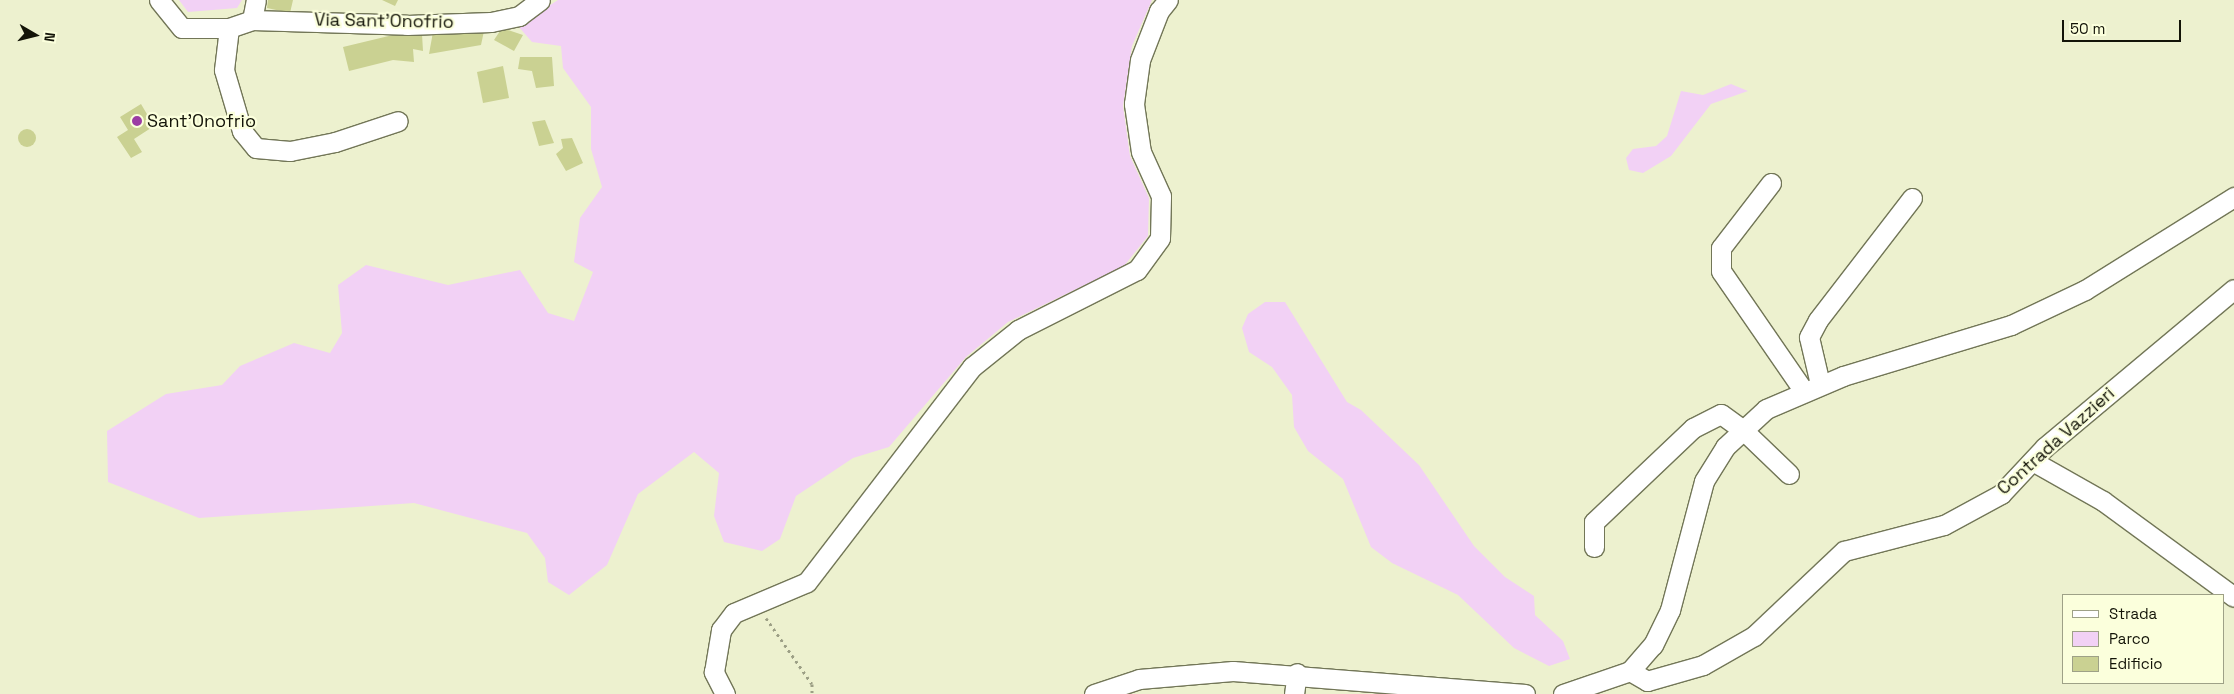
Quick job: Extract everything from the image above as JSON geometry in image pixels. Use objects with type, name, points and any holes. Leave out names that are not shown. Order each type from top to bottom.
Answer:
[{"type":"street","points":[[159,0],[182,28],[229,28],[252,20],[256,0]]},
{"type":"street","name":"Via Sant'Onofrio","points":[[252,20],[408,25],[491,22],[519,16],[540,0]]},
{"type":"street","points":[[725,694],[714,672],[721,630],[734,613],[757,605],[807,582],[826,562],[972,367],[1018,330],[1138,270],[1160,238],[1161,196],[1142,152],[1134,104],[1140,60],[1158,11],[1168,0]]},
{"type":"street","points":[[229,28],[224,70],[242,131],[256,148],[290,151],[334,142],[398,121]]},
{"type":"street","points":[[1772,183],[1721,248],[1721,271],[1811,387]]},
{"type":"street","points":[[1563,694],[1630,671],[1653,645],[1670,610],[1704,481],[1742,428],[1766,409],[1811,387],[2011,325],[2085,290],[2234,197]]},
{"type":"street","points":[[1811,387],[1809,337],[1818,320],[1912,198]]},
{"type":"street","name":"Contrada Vazzieri","points":[[1630,671],[1647,681],[1703,665],[1754,636],[1820,569],[1844,551],[1944,525],[2001,494],[2034,462],[2045,447],[2234,289]]},
{"type":"street","points":[[1594,547],[1594,522],[1693,428],[1720,414],[1742,428],[1789,474]]},
{"type":"street","points":[[2034,462],[2103,501],[2234,598]]},
{"type":"street","points":[[1094,694],[1138,679],[1233,671],[1297,673],[1524,694]]},
{"type":"street","points":[[1294,694],[1297,673]]},
{"type":"path","points":[[757,605],[812,684],[812,694]]},
{"type":"green space","points":[[179,0],[242,0],[237,8],[188,12]]},
{"type":"green space","points":[[558,0],[1152,0],[1132,46],[1123,106],[1130,156],[1149,198],[1148,236],[1124,266],[1008,322],[966,357],[889,447],[853,458],[796,496],[780,539],[762,551],[724,542],[714,516],[719,473],[694,452],[638,494],[607,565],[569,595],[548,582],[545,558],[527,533],[414,503],[199,518],[108,482],[107,431],[166,394],[222,385],[240,366],[294,343],[330,353],[342,333],[338,285],[366,265],[448,285],[520,270],[548,313],[574,321],[593,272],[574,262],[580,218],[602,187],[591,149],[591,107],[563,68],[561,46],[532,42],[518,26]]},
{"type":"green space","points":[[1731,84],[1748,91],[1711,104],[1671,156],[1643,173],[1629,170],[1626,158],[1633,149],[1656,146],[1667,136],[1681,91],[1703,95]]},
{"type":"green space","points":[[1265,302],[1285,302],[1347,402],[1361,410],[1419,465],[1474,546],[1505,577],[1534,596],[1535,615],[1563,641],[1570,659],[1549,666],[1514,648],[1458,595],[1392,563],[1371,547],[1343,479],[1308,451],[1294,427],[1292,395],[1272,367],[1249,352],[1242,328],[1248,314]]},
{"type":"building","points":[[268,0],[293,0],[290,13],[267,8]]},
{"type":"building","points":[[382,0],[398,0],[395,6]]},
{"type":"building","points":[[502,28],[523,35],[514,51],[494,40]]},
{"type":"building","points":[[484,31],[481,45],[429,54],[433,32]]},
{"type":"building","points":[[397,34],[422,34],[423,51],[413,49],[414,62],[393,60],[349,71],[343,47]]},
{"type":"building","points":[[520,57],[552,57],[554,86],[536,88],[532,71],[518,69]]},
{"type":"building","points":[[503,66],[509,98],[483,103],[477,72]]},
{"type":"building","name":"Sant'Onofrio","points":[[141,104],[154,126],[134,139],[142,152],[131,158],[117,137],[128,130],[120,117]]},
{"type":"building","points":[[545,120],[554,143],[539,146],[532,122]]},
{"type":"building","points":[[27,129],[35,134],[36,138],[31,146],[27,147],[19,142],[18,138],[23,130]]},
{"type":"building","points":[[572,138],[583,163],[566,171],[556,154],[563,148],[561,139]]},
{"type":"place","name":"Sant'Onofrio","points":[[137,121]]}]
